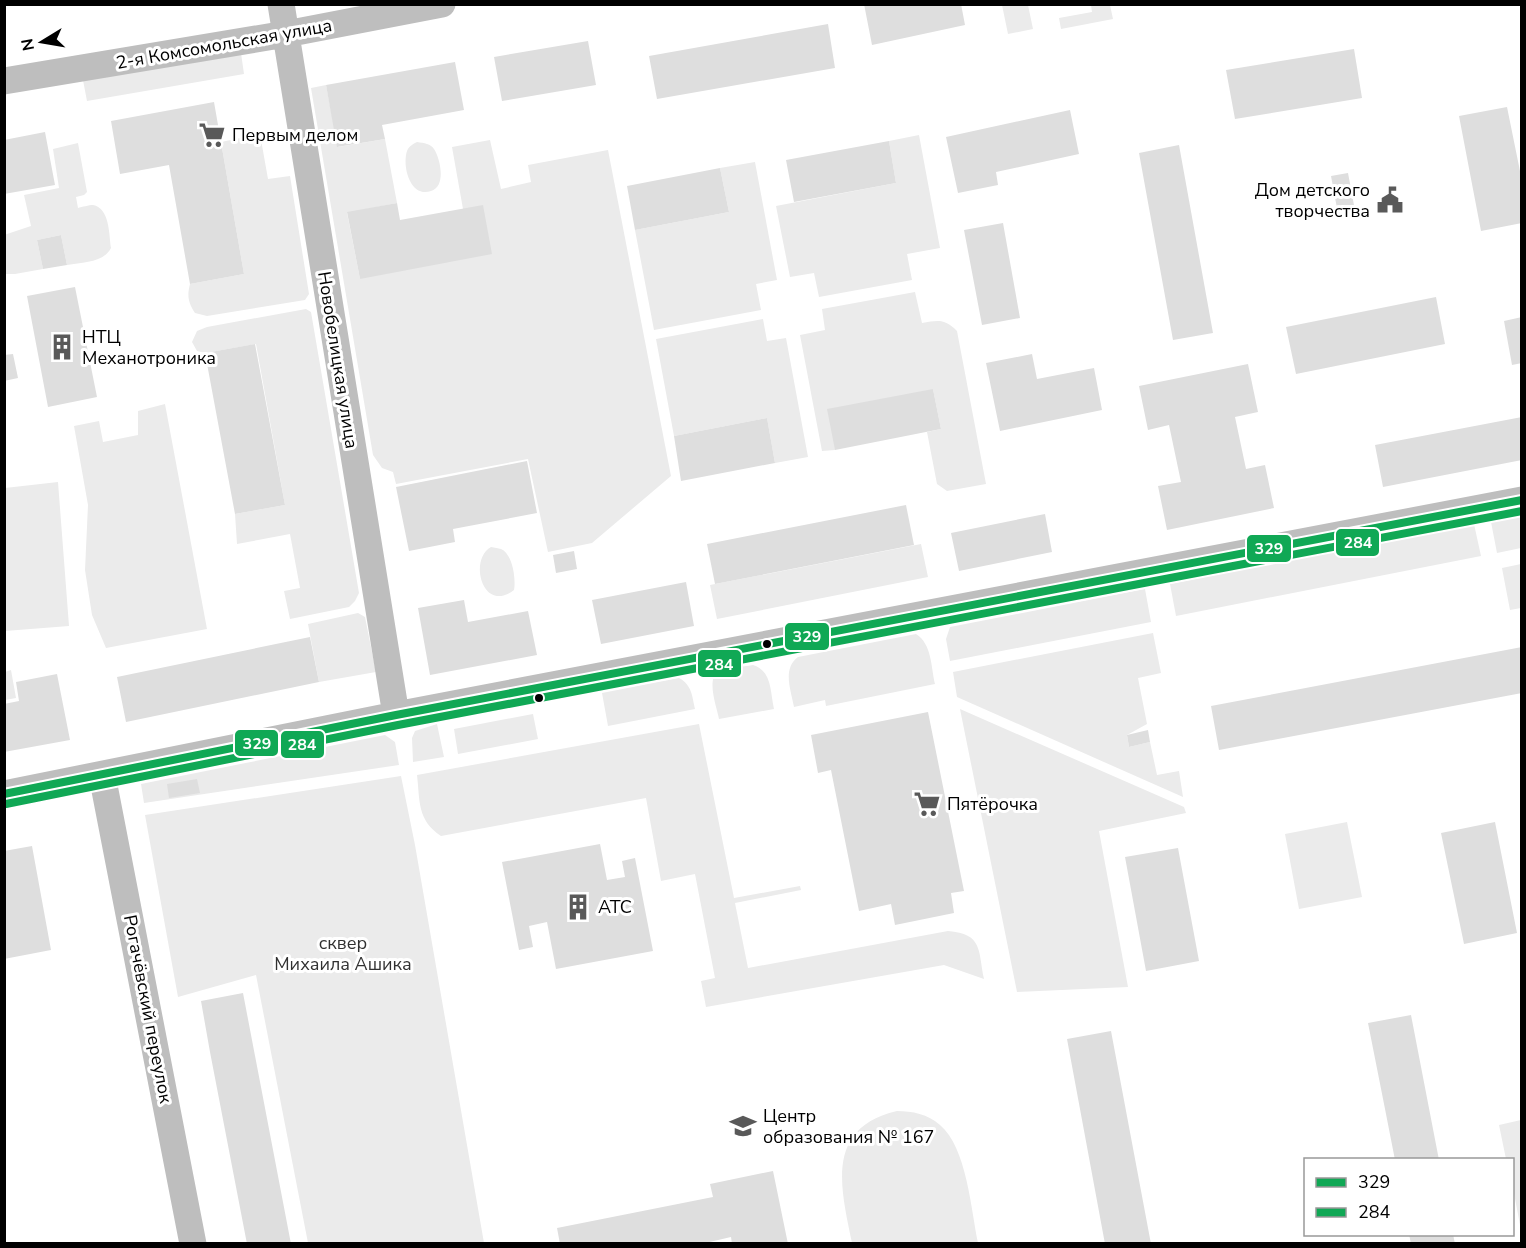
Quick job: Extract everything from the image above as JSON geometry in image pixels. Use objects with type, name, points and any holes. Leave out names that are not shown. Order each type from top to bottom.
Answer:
[{"type":"street","name":"Новобелицкая улица","points":[[281,4],[396,715]]},
{"type":"street","name":"2-я Комсомольская улица","points":[[4,81],[285,34],[442,4]]},
{"type":"street","points":[[4,794],[396,715],[1521,500]]},
{"type":"street","name":"Рогачёвский переулок","points":[[102,775],[193,1244]]},
{"type":"green space","points":[[1002,5],[1028,5],[1033,29],[1008,34]]},
{"type":"green space","points":[[1091,5],[1110,5],[1113,19],[1061,29],[1059,18],[1092,12]]},
{"type":"green space","points":[[241,53],[244,74],[87,101],[83,80]]},
{"type":"green space","points":[[326,85],[338,147],[385,139],[397,203],[347,213],[360,279],[463,209],[452,147],[490,140],[501,189],[531,182],[528,165],[608,150],[671,476],[592,543],[548,552],[528,459],[396,484],[393,472],[382,468],[373,455],[311,88]]},
{"type":"green space","points":[[260,134],[268,179],[290,176],[309,294],[305,300],[207,316],[195,313],[189,299],[190,284],[244,274],[221,142]]},
{"type":"green space","points":[[919,135],[940,248],[907,254],[912,280],[819,297],[814,273],[790,277],[776,206],[896,183],[889,141]]},
{"type":"green space","points":[[417,142],[431,146],[439,160],[441,173],[439,184],[431,191],[418,190],[409,179],[407,172],[407,151]]},
{"type":"green space","points":[[78,143],[87,192],[76,197],[78,208],[93,205],[103,211],[108,223],[111,248],[98,259],[67,265],[61,235],[37,240],[43,269],[5,274],[4,235],[31,226],[24,195],[59,188],[53,149]]},
{"type":"green space","points":[[755,162],[777,280],[756,284],[761,310],[654,330],[635,230],[729,212],[720,168]]},
{"type":"green space","points":[[915,292],[922,323],[941,321],[957,331],[986,484],[947,491],[937,484],[927,432],[941,429],[933,389],[835,450],[822,451],[800,335],[825,330],[822,309]]},
{"type":"green space","points":[[306,309],[311,312],[359,593],[349,607],[290,619],[284,591],[300,588],[290,534],[237,544],[235,514],[285,505],[256,344],[205,353],[197,351],[192,342],[197,331],[207,327]]},
{"type":"green space","points":[[763,319],[767,341],[786,338],[808,457],[775,463],[767,418],[674,436],[656,339]]},
{"type":"green space","points":[[165,404],[207,629],[106,648],[92,615],[85,570],[88,505],[74,426],[99,421],[103,442],[138,435],[138,411]]},
{"type":"green space","points":[[58,482],[69,626],[5,631],[5,488]]},
{"type":"green space","points":[[1521,517],[1521,548],[1497,553],[1491,522]]},
{"type":"green space","points":[[1474,524],[1481,556],[1176,616],[1170,584]]},
{"type":"green space","points":[[921,544],[928,577],[717,619],[710,585]]},
{"type":"green space","points":[[491,547],[505,552],[513,568],[514,590],[503,596],[494,595],[482,582],[481,563],[484,554]]},
{"type":"green space","points":[[1521,564],[1521,608],[1510,610],[1502,568]]},
{"type":"green space","points":[[1145,589],[1151,622],[950,661],[946,639],[950,627]]},
{"type":"green space","points":[[358,613],[365,617],[376,672],[319,682],[308,624]]},
{"type":"green space","points":[[1153,633],[1161,673],[1138,678],[1147,724],[1127,735],[1129,747],[1150,742],[1157,775],[1179,771],[1183,797],[957,697],[953,672]]},
{"type":"green space","points":[[916,634],[928,650],[935,684],[826,706],[825,700],[794,707],[789,674],[790,667],[798,657]]},
{"type":"green space","points":[[753,665],[764,672],[767,677],[774,709],[719,719],[713,687],[715,676],[726,669]]},
{"type":"green space","points":[[11,670],[16,698],[5,700],[5,672]]},
{"type":"green space","points":[[679,678],[689,687],[695,709],[608,726],[602,693]]},
{"type":"green space","points":[[960,709],[1184,807],[1186,813],[1099,831],[1128,987],[1017,992]]},
{"type":"green space","points":[[533,714],[538,739],[458,754],[454,729]]},
{"type":"green space","points":[[437,724],[444,757],[413,762],[412,738],[415,731]]},
{"type":"green space","points":[[699,724],[734,898],[800,886],[801,890],[735,903],[748,968],[948,931],[968,936],[977,945],[984,979],[944,965],[706,1007],[701,981],[715,978],[695,874],[661,881],[646,798],[441,836],[433,830],[421,809],[417,775]]},
{"type":"green space","points":[[385,735],[395,742],[399,765],[144,803],[141,784]]},
{"type":"green space","name":"сквер Михаила Ашика","points":[[401,776],[484,1243],[308,1243],[256,975],[178,997],[145,815]]},
{"type":"green space","points":[[1347,822],[1362,897],[1299,909],[1285,834]]},
{"type":"green space","points":[[897,1111],[930,1118],[949,1135],[962,1164],[978,1243],[852,1243],[842,1182],[843,1163],[848,1146],[858,1131],[874,1119]]},
{"type":"green space","points":[[1521,1120],[1522,1225],[1520,1225],[1514,1193],[1514,1158],[1506,1158],[1499,1125]]},
{"type":"building","points":[[864,4],[961,4],[965,25],[872,45]]},
{"type":"building","points":[[828,24],[835,68],[657,99],[649,56]]},
{"type":"building","points":[[588,41],[596,85],[502,101],[494,57]]},
{"type":"building","points":[[1354,49],[1362,98],[1235,119],[1226,70]]},
{"type":"building","points":[[455,62],[464,110],[382,125],[385,139],[337,147],[326,85]]},
{"type":"building","points":[[214,102],[244,274],[190,284],[169,165],[120,174],[111,121]]},
{"type":"building","points":[[1507,107],[1522,181],[1522,223],[1481,231],[1459,116]]},
{"type":"building","points":[[1070,110],[1079,154],[996,172],[998,185],[958,193],[946,137]]},
{"type":"building","points":[[45,132],[55,185],[4,194],[4,140]]},
{"type":"building","points":[[889,141],[896,183],[794,202],[786,160]]},
{"type":"building","points":[[1179,145],[1213,333],[1173,340],[1139,153]]},
{"type":"building","points":[[720,168],[729,212],[635,230],[627,186]]},
{"type":"building","points":[[1348,173],[1356,216],[1339,219],[1331,176]]},
{"type":"building","points":[[397,203],[400,220],[483,205],[492,254],[360,279],[347,212]]},
{"type":"building","points":[[1003,223],[1020,318],[982,325],[964,230]]},
{"type":"building","points":[[61,235],[67,265],[43,269],[37,240]]},
{"type":"building","name":"НТЦ Механотроника","points":[[75,287],[97,397],[48,407],[27,296]]},
{"type":"building","points":[[1436,297],[1445,344],[1296,374],[1286,327]]},
{"type":"building","points":[[1522,317],[1522,363],[1512,365],[1504,321]]},
{"type":"building","points":[[255,344],[285,505],[235,514],[205,353]]},
{"type":"building","points":[[13,354],[18,378],[4,381],[4,355]]},
{"type":"building","points":[[1032,354],[1037,379],[1094,368],[1102,410],[1000,431],[986,363]]},
{"type":"building","points":[[1248,364],[1258,412],[1235,417],[1246,469],[1265,465],[1274,508],[1167,530],[1158,486],[1181,482],[1169,425],[1148,430],[1139,386]]},
{"type":"building","points":[[933,389],[941,429],[835,450],[827,409]]},
{"type":"building","points":[[1522,417],[1522,460],[1383,487],[1375,445]]},
{"type":"building","points":[[767,418],[775,463],[681,481],[674,436]]},
{"type":"building","points":[[527,461],[537,513],[453,529],[455,542],[409,551],[396,487]]},
{"type":"building","points":[[906,505],[914,545],[715,584],[707,544]]},
{"type":"building","points":[[1045,514],[1052,552],[959,571],[951,533]]},
{"type":"building","points":[[574,551],[577,569],[556,573],[553,555]]},
{"type":"building","points":[[686,582],[694,626],[601,644],[592,600]]},
{"type":"building","points":[[464,600],[468,622],[528,611],[537,655],[430,675],[418,608]]},
{"type":"building","points":[[310,637],[319,682],[126,722],[117,677]]},
{"type":"building","points":[[1522,647],[1522,693],[1219,750],[1211,706]]},
{"type":"building","points":[[57,674],[70,740],[4,752],[4,704],[19,701],[16,682]]},
{"type":"building","points":[[928,712],[964,891],[951,893],[954,913],[895,925],[891,904],[859,911],[831,770],[818,773],[811,735]]},
{"type":"building","points":[[1148,730],[1150,742],[1129,747],[1127,735]]},
{"type":"building","points":[[197,779],[200,793],[169,798],[167,784]]},
{"type":"building","points":[[1495,822],[1517,933],[1464,944],[1441,833]]},
{"type":"building","name":"АТС","points":[[600,844],[607,880],[625,877],[622,861],[635,858],[653,951],[556,969],[547,922],[529,926],[533,947],[519,950],[502,862]]},
{"type":"building","points":[[32,846],[51,950],[4,959],[4,851]]},
{"type":"building","points":[[1178,848],[1199,961],[1146,971],[1125,857]]},
{"type":"building","points":[[243,993],[291,1244],[247,1244],[210,1052],[201,1001]]},
{"type":"building","points":[[1411,1015],[1439,1158],[1395,1158],[1368,1023]]},
{"type":"building","points":[[1111,1031],[1151,1244],[1105,1244],[1067,1039]]},
{"type":"building","points":[[773,1171],[788,1244],[732,1244],[731,1237],[701,1244],[560,1244],[557,1228],[713,1197],[710,1184]]},
{"type":"building","points":[[1409,1236],[1453,1236],[1455,1244],[1411,1244]]},
{"type":"transit line","name":"329","points":[[4,794],[396,715],[1522,500]]},
{"type":"transit line","name":"284","points":[[6,804],[398,725],[1522,511]]},
{"type":"place","name":"Первым делом","points":[[212,135]]},
{"type":"place","name":"Дом детского творчества","points":[[1390,200]]},
{"type":"place","name":"НТЦ Механотроника","points":[[62,347]]},
{"type":"place","name":"Пятёрочка","points":[[927,804]]},
{"type":"place","name":"АТС","points":[[578,907]]},
{"type":"place","name":"Центр образования № 167","points":[[743,1126]]}]
